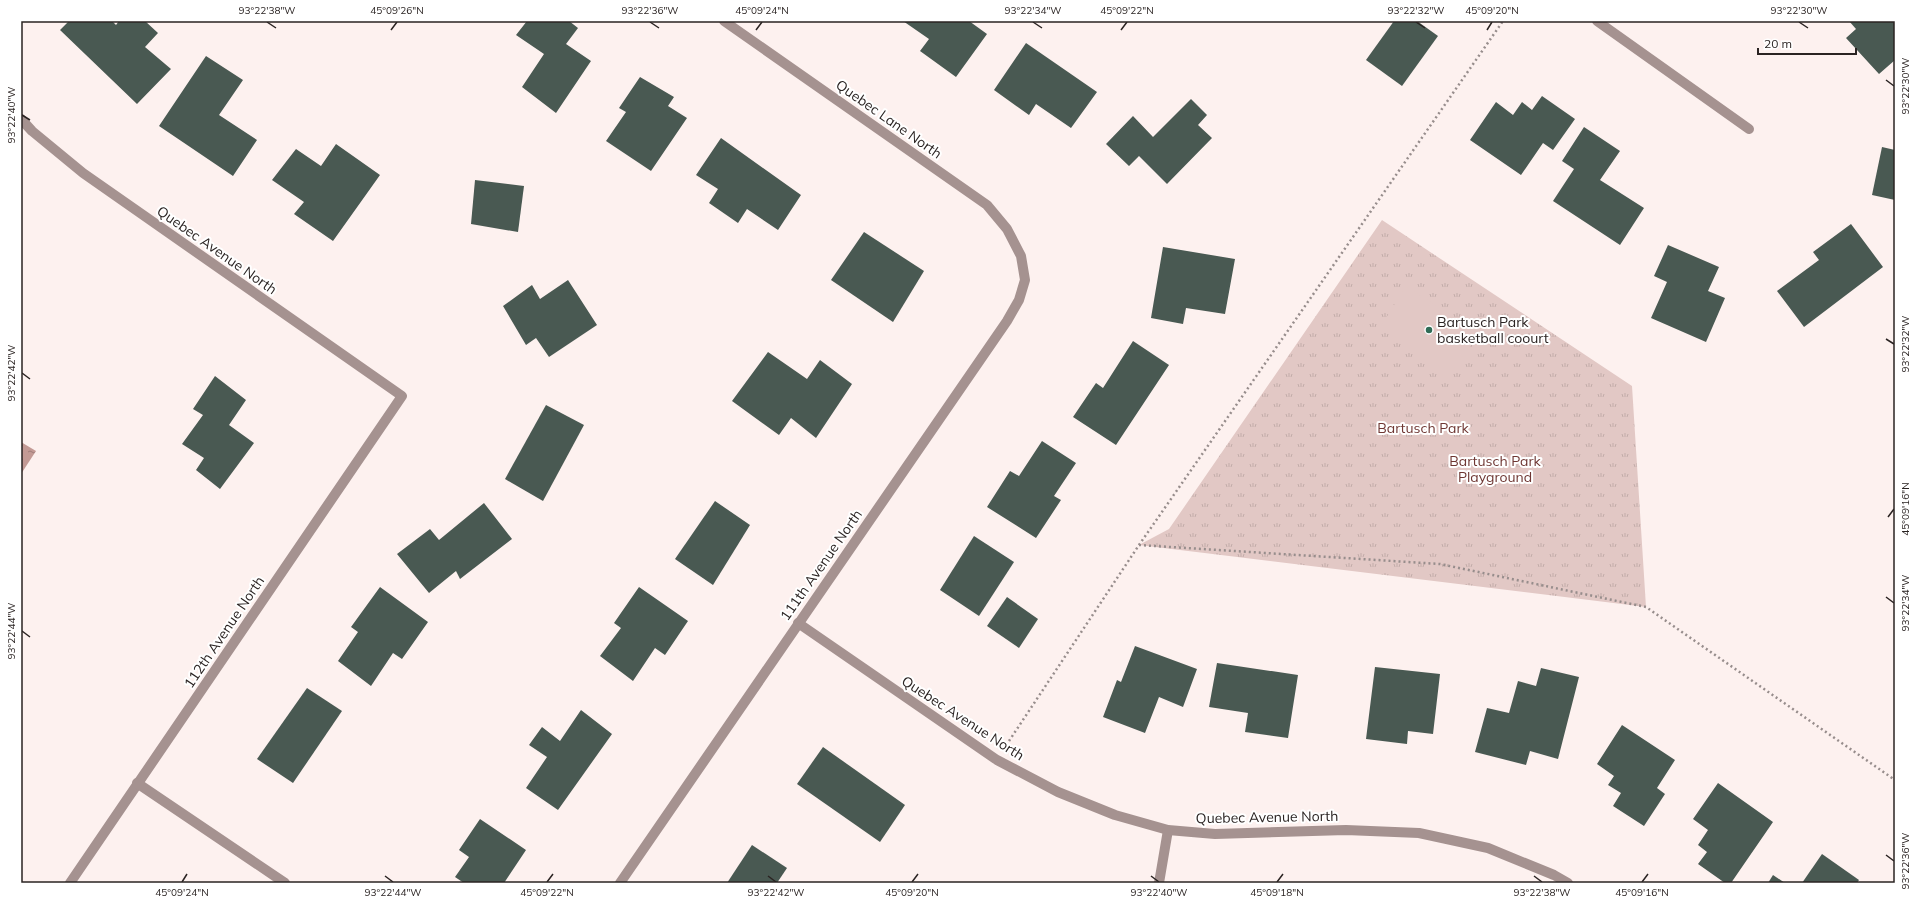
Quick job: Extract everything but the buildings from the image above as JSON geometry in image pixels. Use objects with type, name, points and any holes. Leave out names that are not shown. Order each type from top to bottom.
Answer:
[{"type":"street","name":"Quebec Lane North","points":[[724,21],[987,205],[1007,229],[1020,256]]},
{"type":"street","points":[[1597,21],[1749,129]]},
{"type":"street","name":"Quebec Avenue North","points":[[21,119],[32,131],[83,173],[402,396]]},
{"type":"street","name":"111th Avenue North","points":[[620,883],[1007,321],[1019,300],[1025,280],[1020,256]]},
{"type":"street","name":"112th Avenue North","points":[[70,883],[402,396]]},
{"type":"street","name":"Quebec Avenue North","points":[[798,623],[997,760],[1058,792],[1115,815],[1168,830],[1215,834],[1346,830],[1419,833],[1488,848],[1554,875],[1568,883]]},
{"type":"street","points":[[137,783],[284,883]]},
{"type":"street","points":[[1159,883],[1168,830]]},
{"type":"path","points":[[997,760],[1139,545],[1503,21]]},
{"type":"path","points":[[1139,545],[1440,564],[1646,608],[1895,780]]},
{"type":"green space","name":"Bartusch Park","points":[[1382,220],[1632,386],[1646,607],[1139,545],[1169,529]]},
{"type":"green space","name":"Bartusch Park basketball coourt","points":[[1406,286],[1479,334],[1447,378],[1381,326]]},
{"type":"water","points":[[21,442],[36,451],[21,474]]},
{"type":"place","name":"Bartusch Park basketball coourt","points":[[1429,330]]},
{"type":"park label","name":"Bartusch Park Playground","points":[[1495,470]]}]
